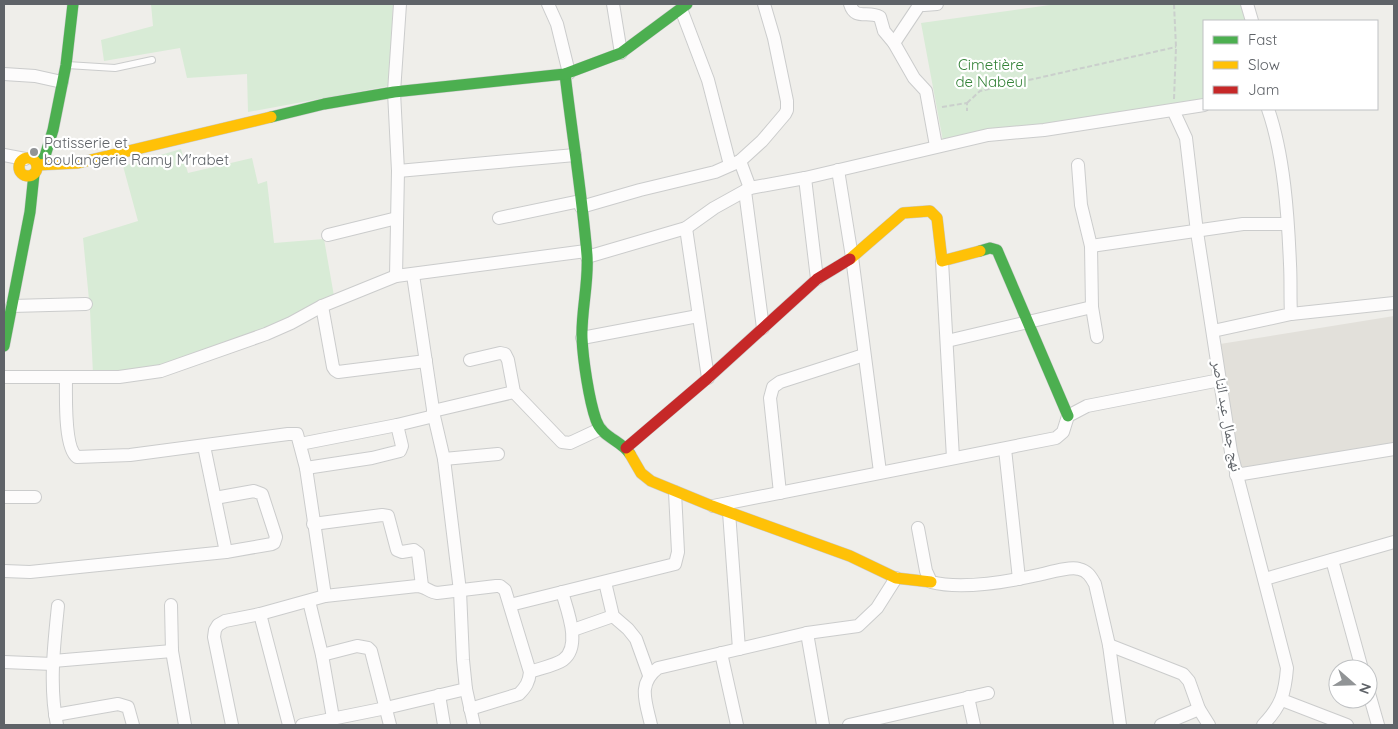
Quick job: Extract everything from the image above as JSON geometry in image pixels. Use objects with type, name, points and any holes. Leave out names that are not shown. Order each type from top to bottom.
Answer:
[{"type":"street","points":[[30,167],[45,156],[53,130],[66,65],[73,4]]},
{"type":"street","points":[[396,276],[398,171],[394,92],[400,4]]},
{"type":"street","points":[[613,4],[621,53]]},
{"type":"street","points":[[499,218],[581,204],[715,172],[735,163],[762,141],[787,110],[788,101],[764,4]]},
{"type":"street","points":[[850,4],[851,9],[856,13],[862,15],[873,13],[880,17],[884,31],[894,43],[914,78],[926,91],[936,146]]},
{"type":"street","points":[[894,43],[920,4],[937,4]]},
{"type":"street","points":[[1247,4],[1252,20]]},
{"type":"street","points":[[552,5],[567,74],[586,254],[582,338],[586,371],[596,420],[600,429],[626,448],[646,478],[675,492],[850,556],[896,578],[944,585],[961,585],[1019,579],[1074,568],[1084,571],[1095,584],[1109,645],[1120,725]]},
{"type":"street","points":[[4,160],[30,167],[78,163],[324,104],[394,92],[567,74],[621,53],[684,6],[735,163],[748,190],[763,328]]},
{"type":"street","points":[[4,74],[35,76],[62,82]]},
{"type":"street","points":[[4,377],[119,378],[161,371],[266,334],[322,306],[396,276],[586,254],[686,228],[714,208],[748,190],[988,135],[1044,130],[1203,105]]},
{"type":"street","name":"نهج جمال عبد الناصر","points":[[1173,110],[1186,138],[1197,232],[1236,475],[1288,668],[1286,687],[1282,700],[1267,721]]},
{"type":"street","points":[[1268,110],[1282,170],[1290,265],[1291,314]]},
{"type":"street","points":[[4,155],[30,167]]},
{"type":"street","points":[[398,171],[575,155]]},
{"type":"street","points":[[1078,165],[1081,205],[1092,246],[1092,307],[1097,337]]},
{"type":"street","points":[[4,346],[30,212],[30,167]]},
{"type":"street","points":[[838,170],[852,257],[880,472]]},
{"type":"street","points":[[805,178],[817,279]]},
{"type":"street","points":[[626,448],[708,378],[817,279],[852,257],[903,213],[930,211],[937,218],[942,261],[953,458]]},
{"type":"street","points":[[328,235],[398,218]]},
{"type":"street","points":[[1092,246],[1243,224],[1287,224]]},
{"type":"street","points":[[686,228],[708,378]]},
{"type":"street","points":[[712,506],[1005,449],[1056,438],[1063,432],[1068,416],[997,250],[990,248],[942,261]]},
{"type":"street","points":[[413,275],[434,413],[444,459],[460,591],[466,689],[474,725]]},
{"type":"street","points":[[1214,331],[1291,314],[1394,302]]},
{"type":"street","points":[[12,306],[86,304]]},
{"type":"street","points":[[322,306],[335,370],[338,372],[426,361]]},
{"type":"street","points":[[947,341],[1092,307]]},
{"type":"street","points":[[582,338],[698,316]]},
{"type":"street","points":[[470,360],[500,353],[505,354],[508,360],[514,392],[562,442],[570,443],[600,429]]},
{"type":"street","points":[[780,493],[770,398],[773,387],[780,382],[864,355]]},
{"type":"street","points":[[66,378],[67,420],[71,448],[73,454],[77,457],[130,455],[297,434],[306,468],[325,596]]},
{"type":"street","points":[[1068,416],[1087,406],[1220,380]]},
{"type":"street","points":[[300,444],[397,425],[434,413],[514,392]]},
{"type":"street","points":[[306,468],[372,458],[400,451],[402,446],[397,425]]},
{"type":"street","points":[[204,446],[226,552]]},
{"type":"street","points":[[1005,449],[1019,579]]},
{"type":"street","points":[[1236,475],[1394,449]]},
{"type":"street","points":[[444,459],[498,454]]},
{"type":"street","points":[[4,571],[30,572],[226,552],[272,544],[276,540],[262,494],[258,491],[215,498]]},
{"type":"street","points":[[510,605],[675,564],[678,552],[675,492]]},
{"type":"street","points":[[4,497],[35,497]]},
{"type":"street","points":[[729,512],[739,649]]},
{"type":"street","points":[[313,524],[382,515],[388,516],[397,550],[402,552],[414,550],[418,553],[422,586]]},
{"type":"street","points":[[918,528],[926,571],[930,582]]},
{"type":"street","points":[[1265,579],[1394,542]]},
{"type":"street","points":[[1332,560],[1359,659]]},
{"type":"street","points":[[651,725],[644,692],[645,682],[649,675],[658,668],[807,633],[858,626],[877,608],[896,578]]},
{"type":"street","points":[[605,582],[613,616],[636,639],[649,675]]},
{"type":"street","points":[[232,725],[214,637],[218,625],[225,621],[260,614],[325,596],[422,586],[432,593],[500,586],[505,590],[510,605],[530,672],[529,681],[525,689],[518,694],[470,709]]},
{"type":"street","points":[[530,672],[563,660],[571,646],[573,630],[562,592]]},
{"type":"street","points":[[309,600],[322,655],[341,720]]},
{"type":"street","points":[[171,605],[172,651],[185,725]]},
{"type":"street","points":[[58,606],[53,662],[56,720],[118,704],[128,707],[134,725]]},
{"type":"street","points":[[260,614],[289,725]]},
{"type":"street","points":[[573,630],[613,616]]},
{"type":"street","points":[[807,633],[823,725]]},
{"type":"street","points":[[1109,645],[1183,674],[1189,681],[1199,709],[1209,725]]},
{"type":"street","points":[[322,655],[357,646],[368,648],[371,651],[390,725]]},
{"type":"street","points":[[4,662],[53,662],[172,651]]},
{"type":"street","points":[[721,653],[737,725]]},
{"type":"street","points":[[302,725],[341,720],[466,689]]},
{"type":"street","points":[[849,725],[988,693]]},
{"type":"street","points":[[439,695],[444,725]]},
{"type":"street","points":[[968,697],[974,725]]},
{"type":"street","points":[[1282,700],[1347,725]]},
{"type":"street","points":[[1161,725],[1199,709]]},
{"type":"street","points":[[1373,709],[1378,725]]},
{"type":"lane","points":[[66,65],[115,68],[152,60]]},
{"type":"path","points":[[1173,110],[1176,47],[1174,4]]},
{"type":"path","points":[[942,107],[967,103],[980,91],[1176,47]]},
{"type":"path","points":[[967,103],[967,111]]},
{"type":"shaded area","points":[[1394,316],[1394,446],[1240,471],[1220,344]]},
{"type":"green space","points":[[151,4],[393,4],[389,86],[248,112],[247,74],[187,78],[180,48],[104,61],[101,40],[153,26]]},
{"type":"green space","name":"Cimetière de Nabeul","points":[[1057,4],[1243,4],[1247,20],[1203,20],[1203,103],[943,141],[921,23]]},
{"type":"green space","points":[[181,149],[188,173],[252,158],[258,184],[267,181],[274,243],[324,239],[334,296],[275,329],[156,369],[93,374],[90,310],[83,238],[138,221],[123,166]]},
{"type":"traffic: fast","points":[[37,164],[45,156],[53,130],[66,65],[73,4]]},
{"type":"traffic: fast","points":[[271,117],[324,104],[394,92],[565,74],[621,53],[687,4]]},
{"type":"traffic: fast","points":[[565,74],[587,255],[582,328],[587,380],[593,412],[599,426],[630,454]]},
{"type":"traffic: fast","points":[[4,346],[30,212],[34,174]]},
{"type":"traffic: fast","points":[[980,251],[990,248],[997,250],[1068,416]]},
{"type":"traffic: slow","points":[[37,165],[78,163],[271,117]]},
{"type":"traffic: slow","points":[[24,158],[32,158],[37,163],[37,167],[35,174],[24,176],[19,171],[19,163],[24,158]]},
{"type":"traffic: slow","points":[[850,259],[903,213],[930,211],[937,218],[942,261],[980,251]]},
{"type":"traffic: slow","points":[[630,454],[641,473],[651,481],[712,506],[850,556],[896,578],[931,582]]},
{"type":"traffic: jam","points":[[626,448],[708,378],[817,279],[850,259]]},
{"type":"place","name":"Patisserie et boulangerie Ramy M'rabet","points":[[34,152]]}]
